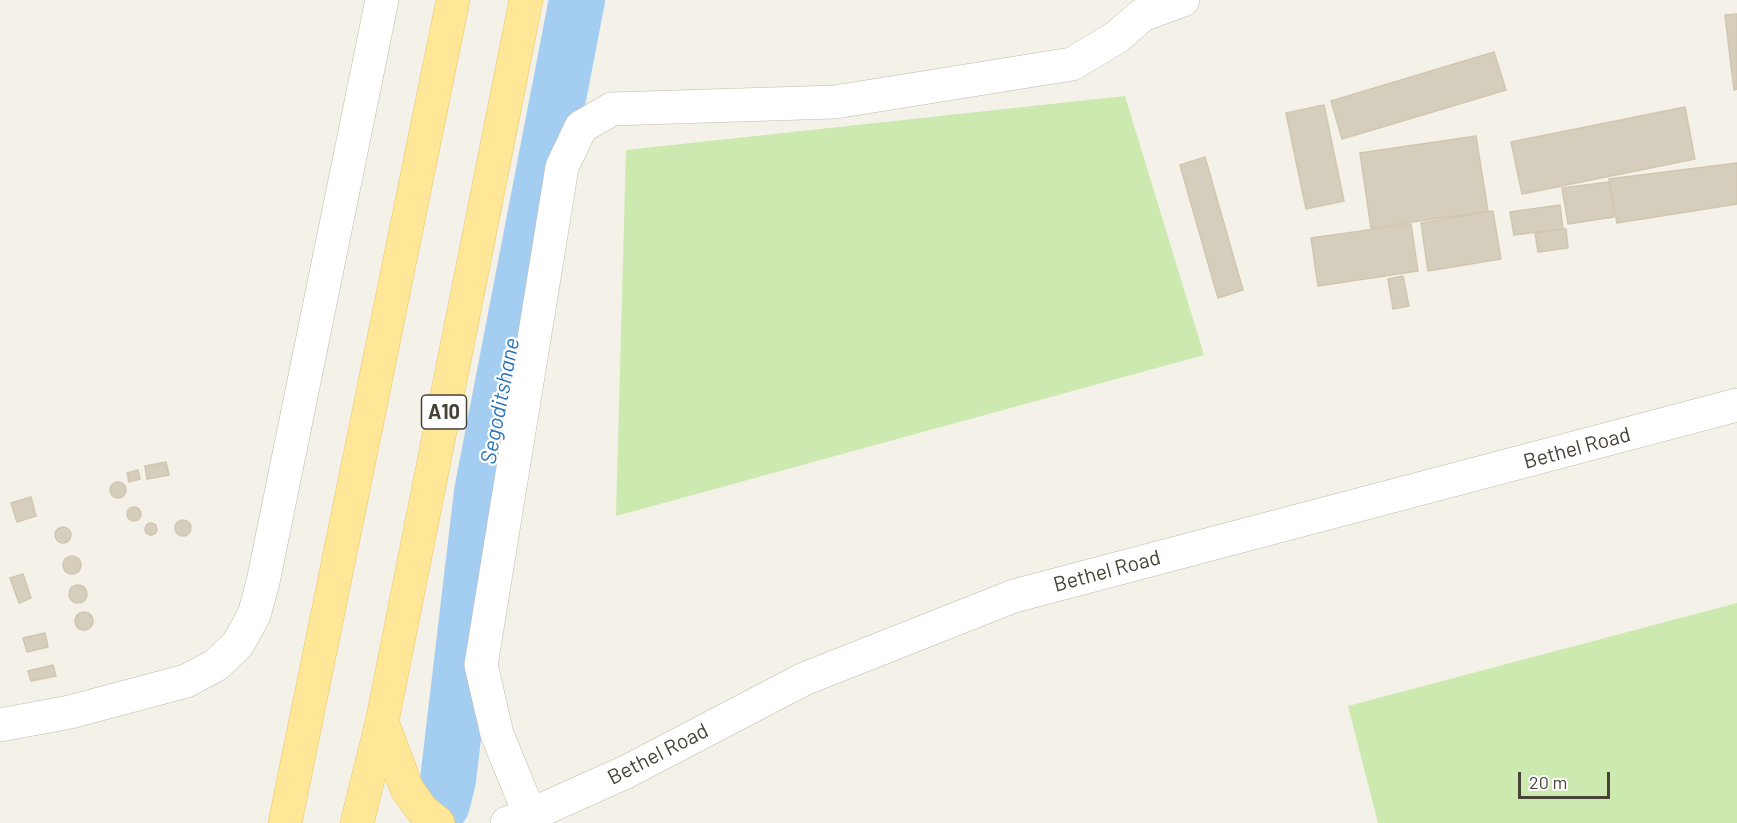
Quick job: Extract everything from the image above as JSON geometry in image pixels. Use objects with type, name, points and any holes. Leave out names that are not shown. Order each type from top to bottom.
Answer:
[{"type":"main road","points":[[285,823],[453,0]]},
{"type":"main road","name":"A10","points":[[357,823],[382,722],[526,0]]},
{"type":"main road","points":[[382,722],[407,789],[423,812],[438,823]]},
{"type":"street","points":[[0,725],[70,712],[186,681],[216,665],[238,644],[254,615],[382,0]]},
{"type":"street","points":[[519,819],[481,665],[562,167],[580,127],[612,109],[835,102],[1072,63],[1117,37],[1142,8],[1183,0]]},
{"type":"street","name":"Bethel Road","points":[[519,819],[626,772],[804,679],[1014,596],[1737,405]]},
{"type":"green space","points":[[1125,96],[1204,355],[616,516],[626,150]]},
{"type":"green space","points":[[1737,603],[1737,823],[1378,823],[1348,706]]},
{"type":"building","points":[[1737,14],[1737,89],[1734,90],[1725,15]]},
{"type":"building","points":[[1494,52],[1506,90],[1342,139],[1331,101]]},
{"type":"building","points":[[1324,105],[1344,201],[1306,209],[1286,113]]},
{"type":"building","points":[[1685,107],[1695,159],[1522,194],[1511,142]]},
{"type":"building","points":[[1476,136],[1488,211],[1371,228],[1360,153]]},
{"type":"building","points":[[1205,157],[1243,290],[1218,298],[1180,165]]},
{"type":"building","points":[[1737,163],[1737,204],[1617,223],[1609,179]]},
{"type":"building","points":[[1609,182],[1614,217],[1568,224],[1562,188]]},
{"type":"building","points":[[1560,205],[1563,229],[1514,235],[1510,212]]},
{"type":"building","points":[[1493,211],[1501,259],[1428,271],[1421,223]]},
{"type":"building","points":[[1411,224],[1418,271],[1318,286],[1311,238]]},
{"type":"building","points":[[1566,229],[1568,248],[1538,252],[1535,233]]},
{"type":"building","points":[[1403,276],[1409,306],[1393,309],[1388,279]]},
{"type":"building","points":[[166,462],[169,475],[147,479],[145,466]]},
{"type":"building","points":[[138,470],[140,479],[129,482],[127,473]]},
{"type":"building","points":[[118,482],[126,490],[118,498],[110,490]]},
{"type":"building","points":[[31,497],[36,516],[17,522],[11,503]]},
{"type":"building","points":[[131,507],[137,507],[141,514],[137,521],[131,521],[127,517],[127,511]]},
{"type":"building","points":[[183,520],[191,528],[183,536],[175,528]]},
{"type":"building","points":[[153,523],[156,524],[156,534],[149,535],[146,534],[145,527],[146,524]]},
{"type":"building","points":[[63,527],[71,535],[63,543],[55,535]]},
{"type":"building","points":[[72,556],[78,559],[81,565],[78,571],[72,574],[66,571],[63,565],[66,559]]},
{"type":"building","points":[[23,574],[31,598],[19,603],[10,578]]},
{"type":"building","points":[[78,585],[84,588],[87,594],[84,600],[78,603],[72,600],[69,594],[72,588]]},
{"type":"building","points":[[84,612],[90,615],[93,621],[90,627],[84,630],[78,627],[75,621],[78,615]]},
{"type":"building","points":[[45,633],[48,647],[27,652],[23,638]]},
{"type":"building","points":[[53,665],[56,676],[31,681],[28,671]]},
{"type":"waterway","name":"Segoditshane","points":[[442,804],[448,780],[482,492],[577,0]]}]
